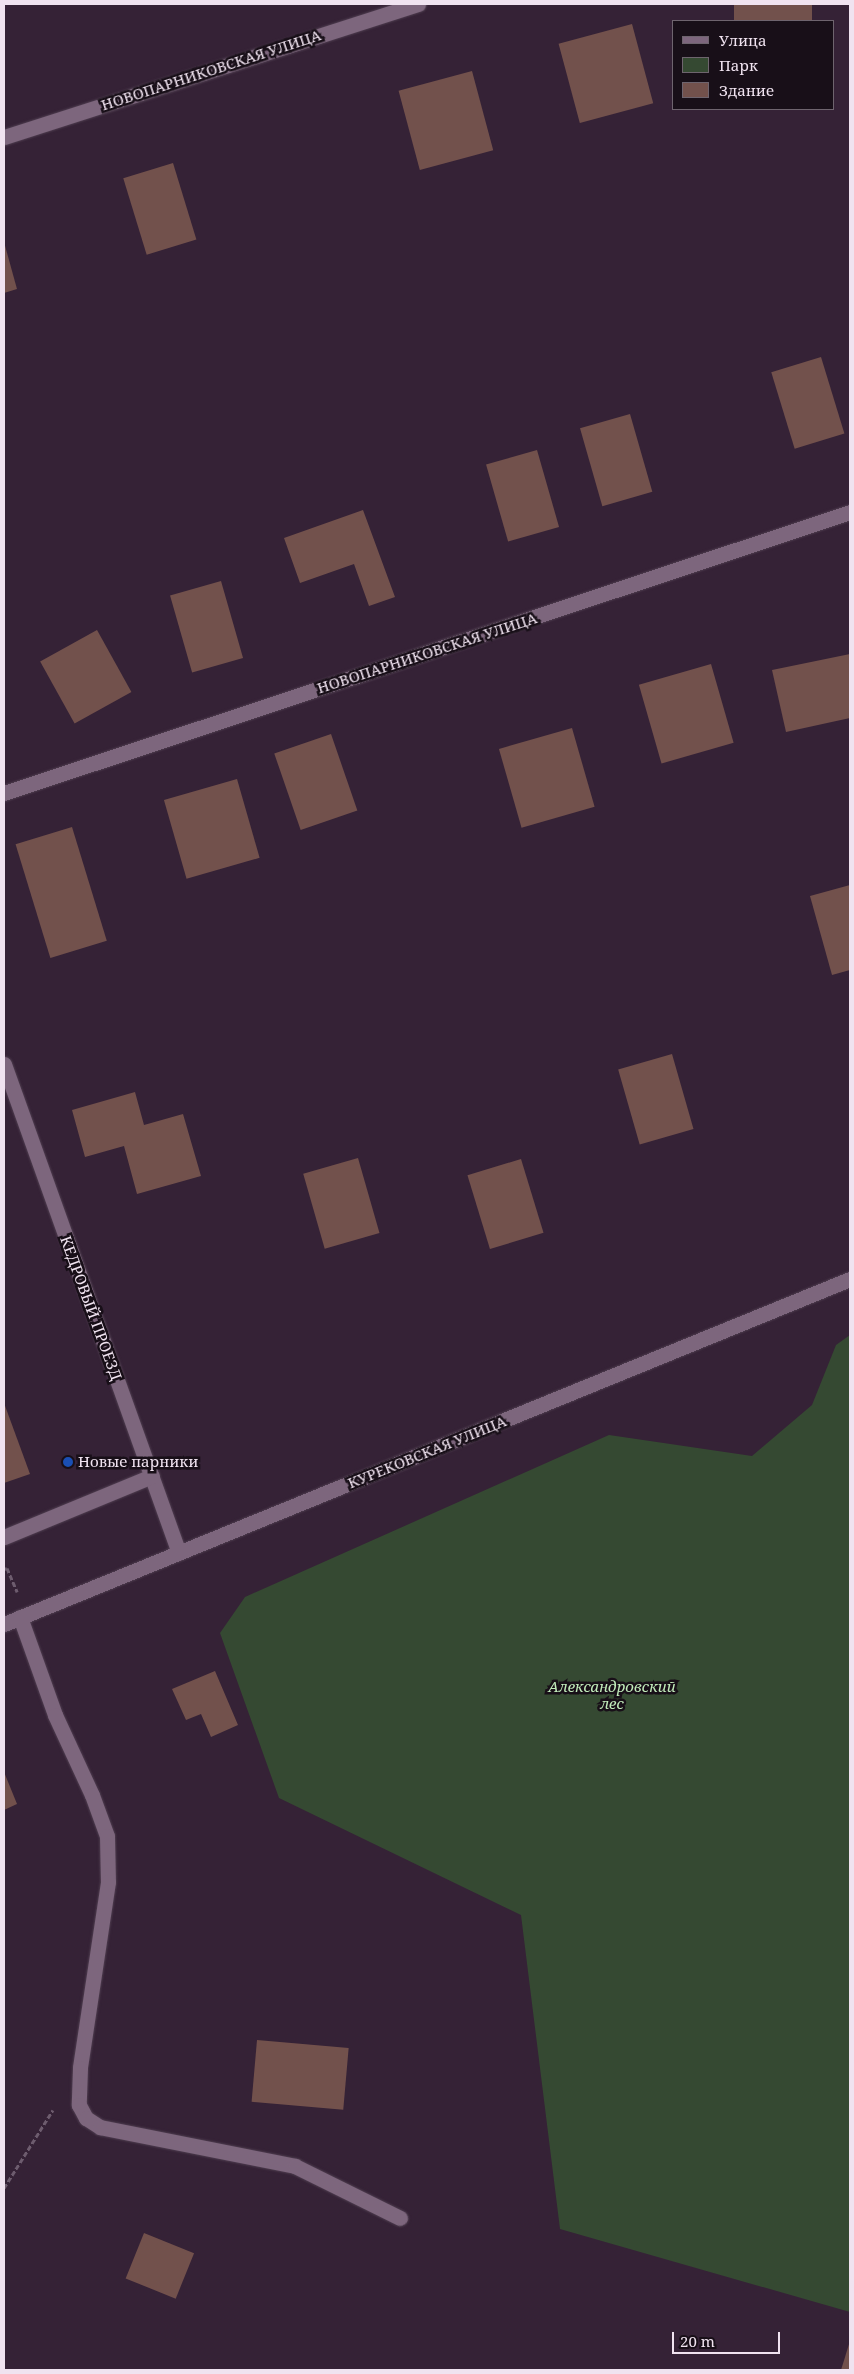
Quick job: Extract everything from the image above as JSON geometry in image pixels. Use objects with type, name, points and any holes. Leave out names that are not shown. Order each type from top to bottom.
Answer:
[{"type":"street","name":"НОВОПАРНИКОВСКАЯ УЛИЦА","points":[[4,137],[418,4]]},
{"type":"street","name":"НОВОПАРНИКОВСКАЯ УЛИЦА","points":[[4,794],[850,512]]},
{"type":"street","name":"КЕДРОВЫЙ ПРОЕЗД","points":[[4,1064],[179,1552]]},
{"type":"street","name":"КУРЕКОВСКАЯ УЛИЦА","points":[[4,1624],[850,1279]]},
{"type":"street","points":[[4,1537],[152,1476]]},
{"type":"street","points":[[20,1617],[54,1715],[92,1795],[107,1836],[108,1882],[80,2068],[78,2105],[86,2118],[100,2127],[296,2166],[400,2218]]},
{"type":"path","points":[[4,2188],[54,2108]]},
{"type":"green space","name":"Александровский лес","points":[[850,1335],[850,2312],[560,2229],[521,1915],[279,1798],[220,1633],[245,1597],[609,1435],[752,1456],[812,1405],[836,1345]]},
{"type":"building","points":[[734,4],[812,4],[812,20],[734,20]]},
{"type":"building","points":[[632,24],[653,103],[580,123],[559,44]]},
{"type":"building","points":[[472,71],[493,150],[420,170],[399,91]]},
{"type":"building","points":[[173,163],[196,240],[147,255],[123,178]]},
{"type":"building","points":[[4,242],[17,289],[4,293]]},
{"type":"building","points":[[821,357],[844,434],[795,449],[771,372]]},
{"type":"building","points":[[630,414],[652,492],[602,506],[580,428]]},
{"type":"building","points":[[537,450],[559,527],[508,542],[486,465]]},
{"type":"building","points":[[363,510],[395,597],[369,606],[354,564],[300,583],[284,538]]},
{"type":"building","points":[[221,581],[243,658],[192,673],[170,596]]},
{"type":"building","points":[[97,630],[131,692],[75,724],[40,662]]},
{"type":"building","points":[[850,654],[850,718],[786,732],[772,670]]},
{"type":"building","points":[[711,664],[734,743],[662,763],[639,685]]},
{"type":"building","points":[[572,728],[595,807],[522,828],[499,749]]},
{"type":"building","points":[[331,734],[357,811],[301,830],[274,754]]},
{"type":"building","points":[[237,779],[260,858],[187,879],[164,800]]},
{"type":"building","points":[[72,827],[107,941],[50,958],[16,844]]},
{"type":"building","points":[[850,885],[850,970],[832,975],[810,896]]},
{"type":"building","points":[[672,1054],[693,1129],[640,1144],[618,1069]]},
{"type":"building","points":[[135,1092],[144,1125],[183,1114],[201,1176],[137,1194],[124,1146],[85,1157],[72,1110]]},
{"type":"building","points":[[358,1158],[379,1233],[325,1249],[303,1174]]},
{"type":"building","points":[[521,1159],[544,1233],[490,1249],[467,1175]]},
{"type":"building","points":[[4,1403],[30,1474],[4,1483]]},
{"type":"building","points":[[215,1671],[238,1725],[211,1737],[201,1714],[186,1720],[172,1689]]},
{"type":"building","points":[[4,1772],[17,1804],[4,1810]]},
{"type":"building","points":[[257,2040],[349,2048],[343,2110],[252,2102]]},
{"type":"building","points":[[144,2233],[194,2253],[176,2299],[126,2278]]},
{"type":"building","points":[[850,2341],[850,2370],[841,2370]]},
{"type":"place","name":"Новые парники","points":[[68,1462]]}]
